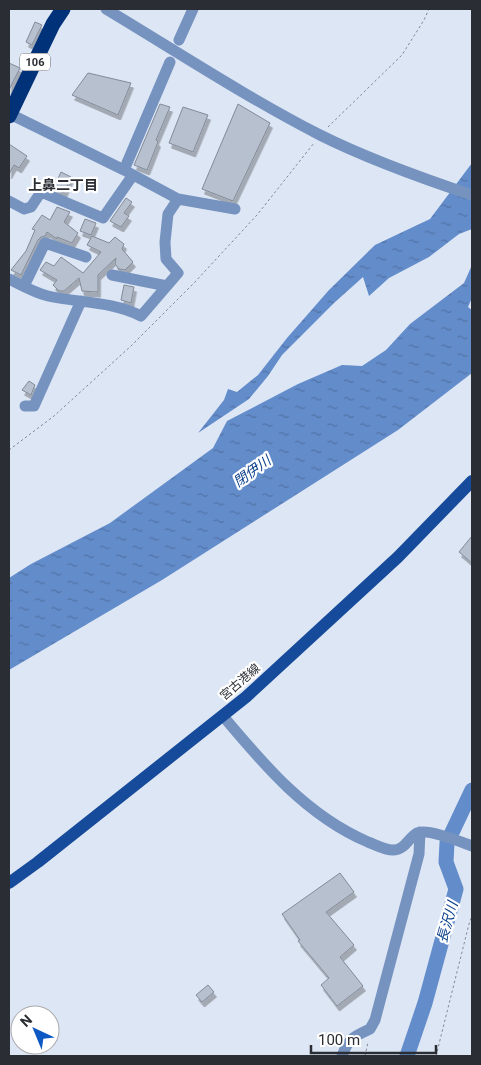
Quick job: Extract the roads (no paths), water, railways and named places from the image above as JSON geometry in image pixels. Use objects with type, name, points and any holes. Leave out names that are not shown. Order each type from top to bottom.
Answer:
[{"type":"highway","name":"106","points":[[9,115],[53,24],[63,9]]},
{"type":"main road","name":"宮古港線","points":[[9,883],[246,697],[398,557],[472,482]]},
{"type":"street","points":[[106,9],[264,104],[320,135],[400,169],[472,195]]},
{"type":"street","points":[[179,40],[193,9]]},
{"type":"street","points":[[9,201],[24,209],[31,207],[41,192],[103,218],[129,172],[170,62]]},
{"type":"street","points":[[9,115],[129,172],[178,199],[235,209]]},
{"type":"street","points":[[9,279],[46,295],[128,309],[141,316],[178,273],[166,258],[165,242],[168,214],[178,199]]},
{"type":"street","points":[[24,286],[45,243],[86,257]]},
{"type":"street","points":[[112,275],[167,286]]},
{"type":"street","points":[[25,406],[34,406],[81,300]]},
{"type":"street","points":[[223,716],[257,757],[294,794],[318,813],[353,836],[382,848],[394,850],[404,847],[413,836],[425,832],[472,846]]},
{"type":"street","points":[[342,1056],[347,1042],[370,1029],[375,1020],[425,832]]},
{"type":"water","points":[[472,163],[472,229],[459,234],[429,257],[389,278],[369,296],[363,277],[282,355],[249,399],[198,433],[224,400],[228,389],[237,392],[258,375],[329,290],[375,245],[430,219]]},
{"type":"water","name":"閉伊川","points":[[472,265],[472,298],[468,307],[472,310],[472,373],[398,430],[162,580],[9,670],[9,578],[31,564],[110,523],[213,448],[227,421],[298,384],[342,365],[362,366],[386,350],[410,324],[464,283]]},
{"type":"waterway","name":"長沢川","points":[[407,1056],[425,1003],[456,889],[446,862],[447,843],[472,790]]},
{"type":"district","name":"上鼻二丁目","points":[[63,185]]}]
